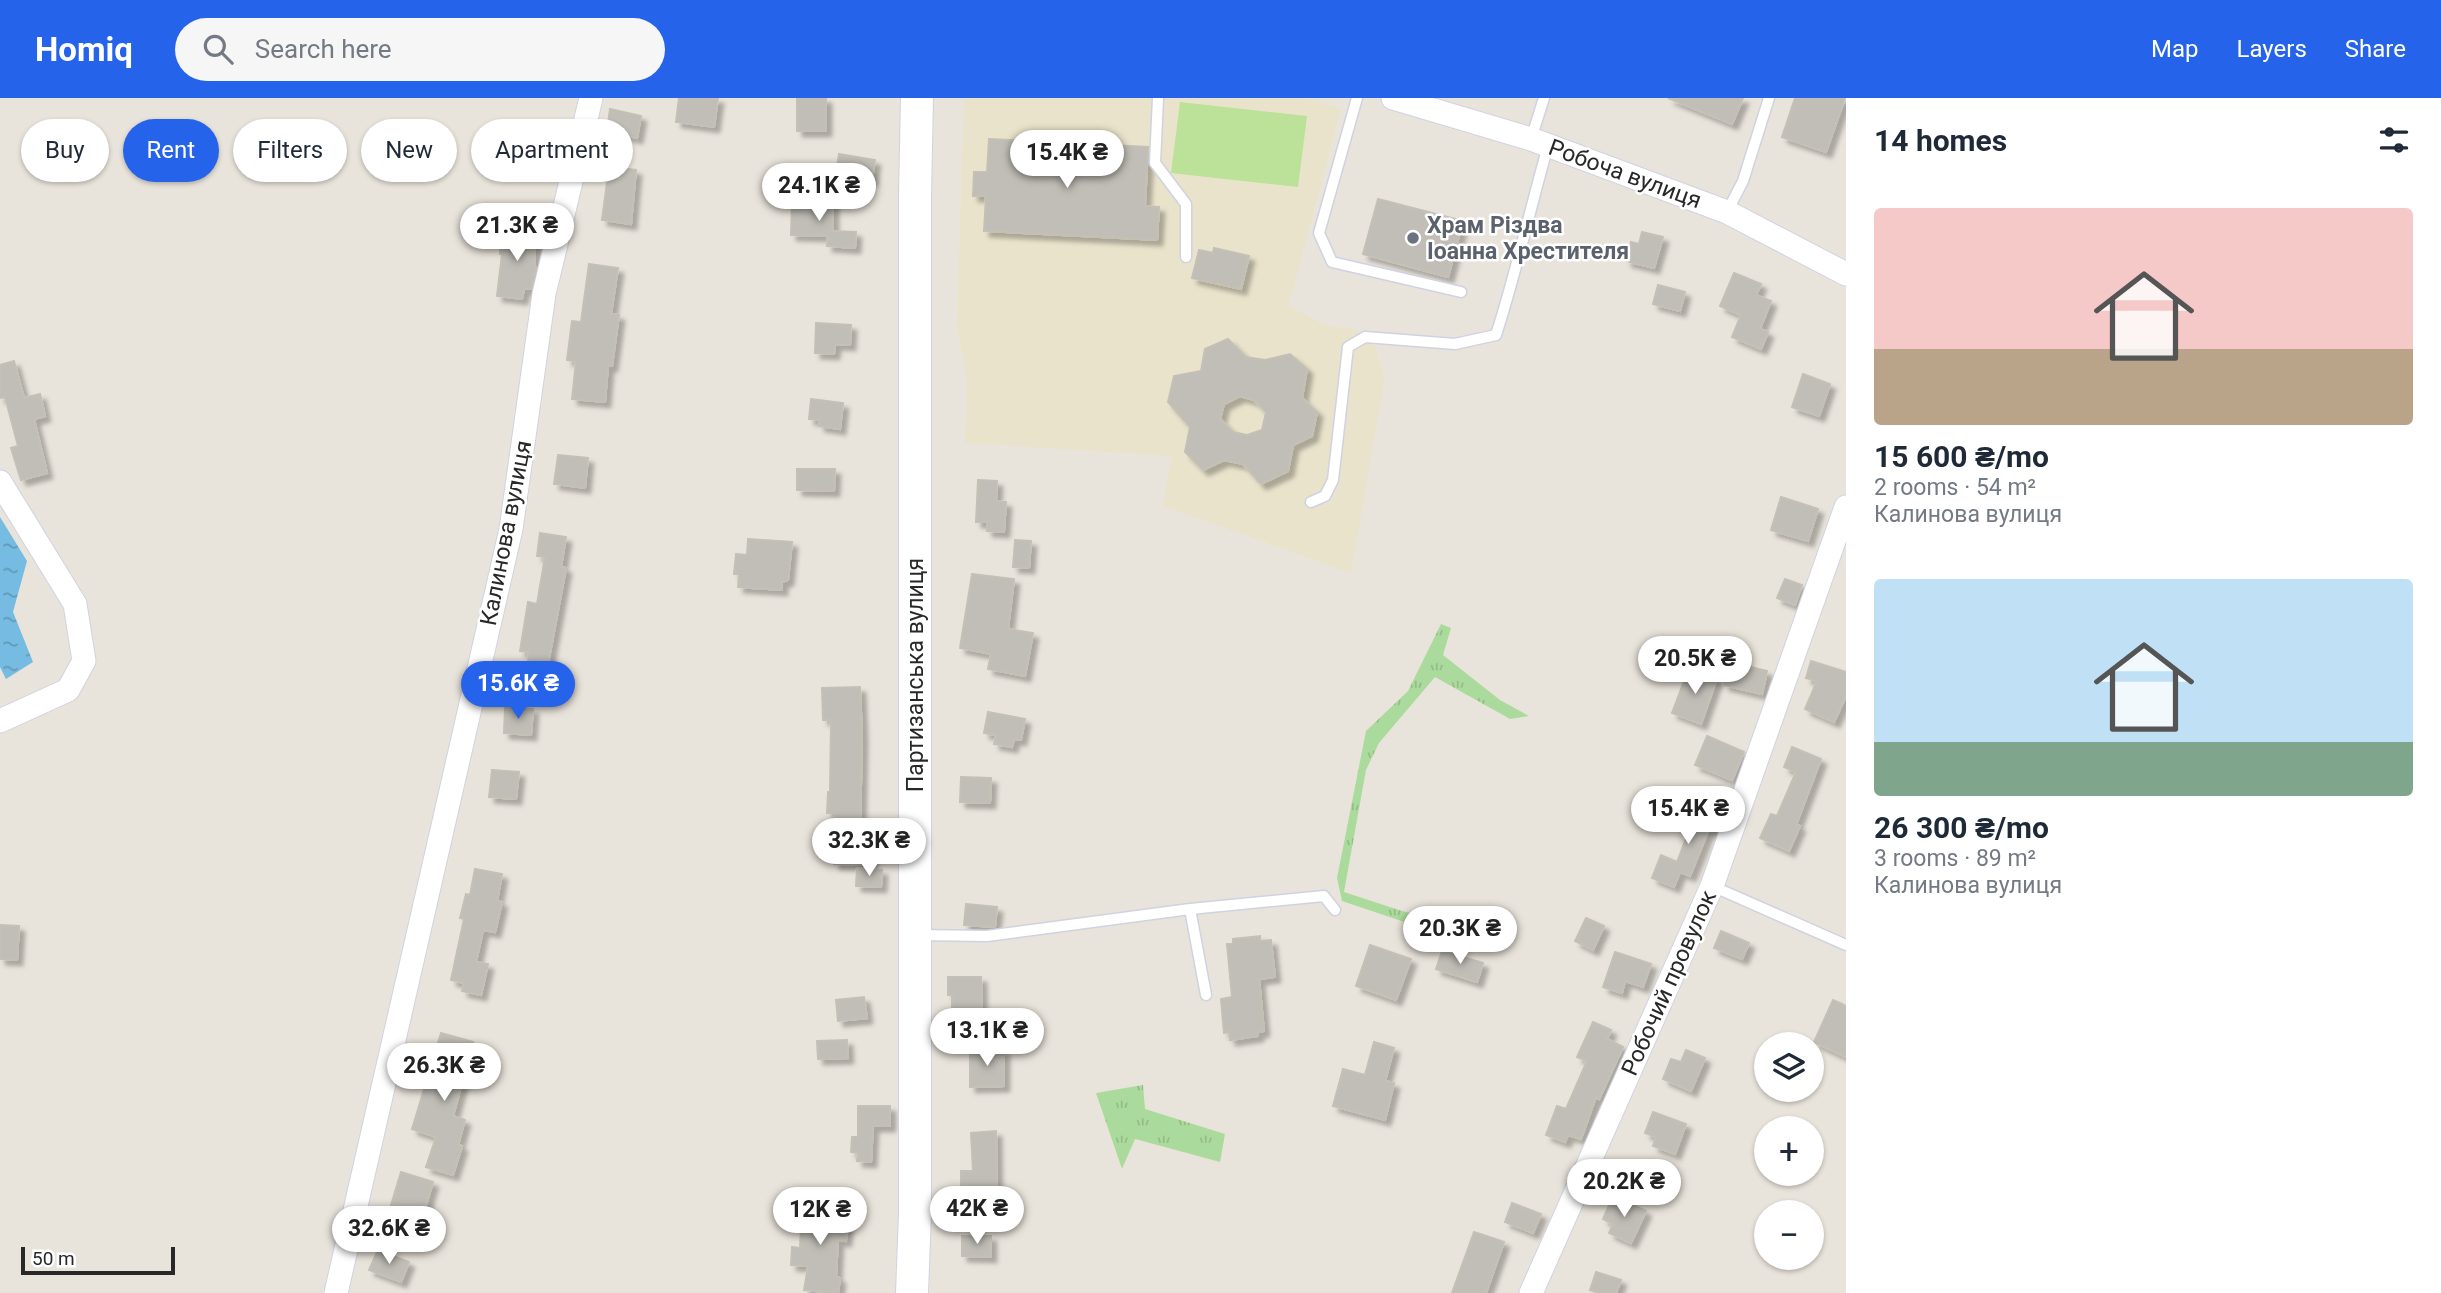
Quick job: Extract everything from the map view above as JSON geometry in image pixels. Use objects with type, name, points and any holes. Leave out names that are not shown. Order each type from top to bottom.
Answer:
[{"type":"main road","name":"Партизанська вулиця","points":[[912,1293],[915,1213],[917,98]]},
{"type":"street","name":"Калинова вулиця","points":[[336,1293],[511,529],[544,294],[591,98]]},
{"type":"street","name":"Робоча вулиця","points":[[1393,98],[1540,143],[1727,212],[1846,274]]},
{"type":"street","points":[[0,482],[22,522],[75,604],[84,661],[68,690],[0,721]]},
{"type":"street","name":"Робочий провулок","points":[[1531,1293],[1712,886],[1846,507]]},
{"type":"lane","points":[[1158,98],[1156,163],[1185,204],[1186,257]]},
{"type":"lane","points":[[1357,98],[1319,233],[1332,262],[1461,292]]},
{"type":"lane","points":[[1311,502],[1325,496],[1333,480],[1348,346],[1365,337],[1455,344],[1496,335],[1510,291],[1528,215],[1540,143],[1544,98]]},
{"type":"lane","points":[[1727,212],[1743,181],[1769,98]]},
{"type":"lane","points":[[1712,886],[1846,945]]},
{"type":"lane","points":[[915,935],[987,936],[1190,909],[1324,896],[1335,910]]},
{"type":"lane","points":[[1190,909],[1206,995]]},
{"type":"shaded area","points":[[964,98],[1305,98],[1341,108],[1289,306],[1325,325],[1357,330],[1375,345],[1385,378],[1351,573],[1163,506],[1172,456],[965,443],[967,382],[957,326]]},
{"type":"green space","points":[[1180,102],[1307,116],[1298,187],[1171,173]]},
{"type":"green space","points":[[1441,624],[1451,628],[1443,655],[1500,700],[1529,716],[1510,719],[1435,677],[1379,743],[1366,770],[1344,892],[1402,911],[1462,925],[1455,939],[1342,901],[1337,878],[1366,731],[1408,691]]},
{"type":"green space","points":[[1143,1085],[1145,1109],[1225,1134],[1220,1162],[1135,1139],[1122,1169],[1096,1093]]},
{"type":"water","points":[[0,517],[27,561],[13,612],[33,662],[6,679],[0,667]]},
{"type":"building","points":[[679,98],[718,98],[714,127],[676,122]]},
{"type":"building","points":[[797,98],[826,98],[826,131],[797,131]]},
{"type":"building","points":[[1668,98],[1743,98],[1732,124]]},
{"type":"building","points":[[1795,98],[1845,98],[1826,152],[1782,137]]},
{"type":"building","points":[[610,109],[641,116],[637,138],[633,137],[633,119],[609,119]]},
{"type":"building","points":[[989,139],[1148,147],[1145,206],[1159,207],[1157,240],[984,231],[986,196],[973,196],[974,172],[987,172]]},
{"type":"building","points":[[839,154],[875,160],[872,180],[836,174]]},
{"type":"building","points":[[633,170],[636,170],[631,224],[602,220],[607,182],[633,182]]},
{"type":"building","name":"Храм Різдва Іоанна Хрестителя","points":[[1378,199],[1463,221],[1448,277],[1363,254]]},
{"type":"building","points":[[792,200],[833,200],[833,231],[856,232],[855,248],[827,246],[828,236],[791,235]]},
{"type":"building","points":[[501,229],[536,231],[536,267],[531,289],[524,289],[522,299],[497,296],[502,254]]},
{"type":"building","points":[[1642,232],[1663,237],[1654,268],[1626,261],[1631,242],[1639,244]]},
{"type":"building","points":[[1214,248],[1249,256],[1241,289],[1192,278],[1199,250],[1213,253]]},
{"type":"building","points":[[589,264],[618,268],[611,314],[619,315],[612,366],[608,366],[605,402],[572,399],[576,361],[567,360],[572,321],[581,322]]},
{"type":"building","points":[[1734,273],[1761,284],[1756,295],[1771,301],[1760,329],[1768,332],[1761,349],[1732,337],[1741,315],[1720,306]]},
{"type":"building","points":[[1658,285],[1685,292],[1680,311],[1653,304]]},
{"type":"building","points":[[816,323],[851,325],[850,345],[835,344],[834,354],[815,353]]},
{"type":"building","points":[[1228,339],[1246,357],[1265,360],[1290,354],[1307,369],[1302,398],[1317,412],[1312,436],[1293,445],[1288,471],[1261,484],[1243,464],[1224,460],[1203,470],[1185,452],[1190,427],[1168,402],[1174,376],[1201,371],[1205,349]],"holes":[[[1240,396],[1254,400],[1266,412],[1262,430],[1247,435],[1233,432],[1220,419],[1224,404]]]},
{"type":"building","points":[[14,361],[24,398],[40,394],[45,416],[34,419],[47,473],[21,480],[11,448],[18,446],[5,397],[0,398],[0,365]]},
{"type":"building","points":[[1803,374],[1830,384],[1819,416],[1792,407]]},
{"type":"building","points":[[811,399],[843,403],[840,429],[819,426],[820,420],[809,419]]},
{"type":"building","points":[[558,455],[588,458],[585,488],[554,484]]},
{"type":"building","points":[[797,469],[835,469],[834,491],[797,490]]},
{"type":"building","points":[[978,480],[997,481],[996,501],[1006,502],[1004,532],[987,531],[987,522],[976,522]]},
{"type":"building","points":[[1781,497],[1818,509],[1808,541],[1771,530]]},
{"type":"building","points":[[540,533],[566,537],[561,567],[566,568],[548,664],[528,662],[529,652],[520,651],[528,602],[537,604],[545,557],[537,556]]},
{"type":"building","points":[[748,539],[792,542],[788,580],[782,582],[782,590],[738,587],[739,574],[734,574],[736,554],[747,555]]},
{"type":"building","points":[[1015,540],[1031,541],[1029,568],[1013,567]]},
{"type":"building","points":[[972,574],[1014,579],[1008,629],[1033,633],[1025,676],[988,669],[991,654],[960,648]]},
{"type":"building","points":[[1785,579],[1802,585],[1795,605],[1777,598]]},
{"type":"building","points":[[1811,661],[1846,672],[1846,696],[1834,722],[1805,709],[1817,681],[1806,678]]},
{"type":"building","points":[[1730,662],[1767,671],[1762,694],[1724,685]]},
{"type":"building","points":[[1689,668],[1717,678],[1701,724],[1672,713]]},
{"type":"building","points":[[860,687],[860,836],[872,837],[871,865],[834,864],[835,813],[827,813],[831,720],[823,720],[822,688]]},
{"type":"building","points":[[505,707],[533,709],[531,735],[504,733]]},
{"type":"building","points":[[988,712],[1025,719],[1021,740],[1014,739],[1012,747],[994,744],[996,735],[984,733]]},
{"type":"building","points":[[1707,736],[1744,752],[1732,780],[1695,765]]},
{"type":"building","points":[[1792,747],[1821,759],[1796,825],[1800,826],[1789,851],[1760,838],[1771,814],[1777,816],[1796,772],[1784,767]]},
{"type":"building","points":[[492,770],[519,772],[516,799],[489,797]]},
{"type":"building","points":[[961,777],[991,778],[990,803],[960,802]]},
{"type":"building","points":[[1693,802],[1720,811],[1713,830],[1709,829],[1690,876],[1680,872],[1674,887],[1652,878],[1661,855],[1677,862],[1692,823],[1686,821]]},
{"type":"building","points":[[857,868],[882,870],[881,887],[856,886]]},
{"type":"building","points":[[475,869],[502,874],[497,901],[502,902],[495,932],[483,930],[476,962],[488,964],[481,995],[462,991],[464,983],[451,980],[464,919],[460,918],[466,894],[470,895]]},
{"type":"building","points":[[966,904],[997,907],[995,927],[964,925]]},
{"type":"building","points":[[1586,918],[1604,926],[1593,950],[1575,941]]},
{"type":"building","points":[[0,925],[19,926],[17,960],[0,959]]},
{"type":"building","points":[[1721,931],[1749,943],[1742,959],[1714,948]]},
{"type":"building","points":[[1260,936],[1260,941],[1271,940],[1275,977],[1259,979],[1264,1031],[1258,1032],[1258,1036],[1230,1040],[1229,1032],[1224,1033],[1221,999],[1232,997],[1227,944],[1233,944],[1233,939]]},
{"type":"building","points":[[1370,945],[1411,959],[1396,1000],[1356,986]]},
{"type":"building","points":[[1442,951],[1483,963],[1477,982],[1436,969]]},
{"type":"building","points":[[1615,952],[1651,964],[1643,987],[1625,981],[1622,993],[1603,987]]},
{"type":"building","points":[[948,977],[981,977],[982,1033],[952,1033],[952,995],[948,995]]},
{"type":"building","points":[[864,997],[867,1018],[838,1021],[836,1000]]},
{"type":"building","points":[[1833,1000],[1846,1006],[1846,1057],[1824,1047],[1824,1032],[1819,1032]]},
{"type":"building","points":[[1593,1022],[1611,1030],[1607,1039],[1623,1047],[1599,1099],[1596,1097],[1581,1139],[1568,1135],[1565,1142],[1546,1135],[1557,1106],[1566,1109],[1587,1061],[1577,1057]]},
{"type":"building","points":[[441,1033],[473,1042],[453,1116],[465,1120],[458,1145],[462,1146],[453,1175],[426,1167],[436,1137],[412,1129]]},
{"type":"building","points":[[847,1040],[848,1058],[818,1059],[817,1041]]},
{"type":"building","points":[[1374,1042],[1394,1048],[1385,1081],[1394,1083],[1385,1120],[1333,1106],[1343,1069],[1365,1075]]},
{"type":"building","points":[[970,1050],[1004,1050],[1004,1086],[970,1087]]},
{"type":"building","points":[[1686,1050],[1705,1058],[1691,1091],[1663,1079],[1671,1059],[1681,1062]]},
{"type":"building","points":[[858,1106],[890,1106],[890,1126],[873,1126],[871,1162],[857,1161],[858,1153],[851,1152],[852,1137],[858,1137]]},
{"type":"building","points":[[1653,1112],[1686,1124],[1675,1154],[1653,1146],[1656,1137],[1645,1133]]},
{"type":"building","points":[[996,1131],[997,1203],[978,1204],[978,1196],[961,1196],[961,1171],[973,1171],[971,1133]]},
{"type":"building","points":[[401,1172],[433,1182],[423,1215],[391,1205]]},
{"type":"building","points":[[1613,1196],[1646,1211],[1631,1243],[1609,1233],[1613,1224],[1603,1219]]},
{"type":"building","points":[[1512,1203],[1541,1214],[1533,1233],[1505,1222]]},
{"type":"building","points":[[802,1204],[839,1206],[838,1222],[847,1222],[846,1241],[838,1240],[838,1293],[804,1290],[808,1266],[791,1265],[792,1247],[800,1248]]},
{"type":"building","points":[[374,1212],[391,1217],[383,1244],[366,1240]]},
{"type":"building","points":[[1474,1232],[1504,1242],[1486,1293],[1452,1293]]},
{"type":"building","points":[[962,1236],[991,1236],[991,1257],[962,1256]]},
{"type":"building","points":[[378,1250],[409,1262],[401,1282],[369,1270]]},
{"type":"building","points":[[1596,1272],[1621,1280],[1616,1293],[1590,1290]]},
{"type":"place","name":"Храм Різдва Іоанна Хрестителя","points":[[1413,238]]}]
